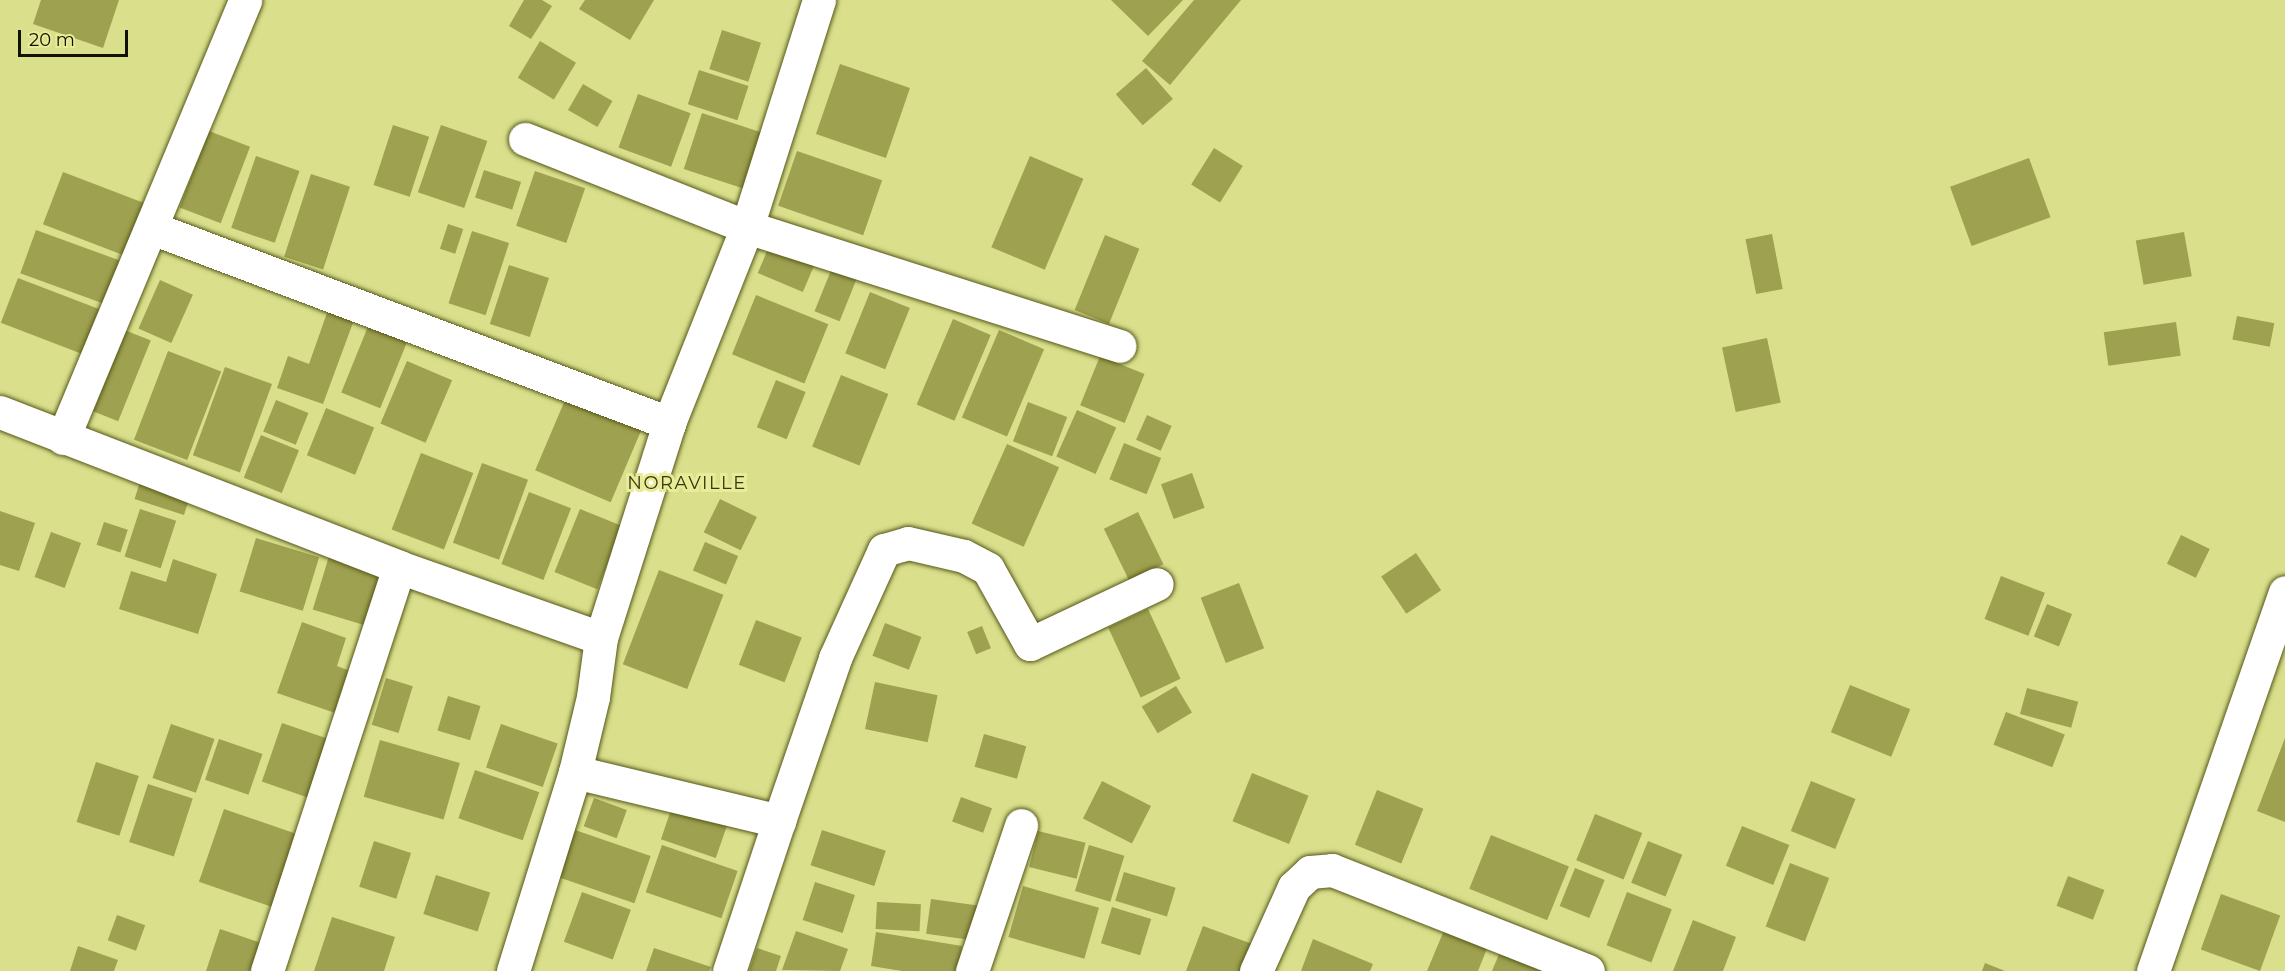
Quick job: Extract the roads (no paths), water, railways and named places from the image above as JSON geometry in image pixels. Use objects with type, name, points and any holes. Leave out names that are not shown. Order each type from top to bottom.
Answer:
[{"type":"street","points":[[63,438],[152,228],[244,0]]},
{"type":"street","points":[[513,971],[575,772],[593,696],[601,638],[669,423],[747,227],[819,0]]},
{"type":"street","points":[[525,139],[747,227],[1119,346]]},
{"type":"street","points":[[152,228],[669,423]]},
{"type":"street","points":[[0,412],[399,567],[601,638]]},
{"type":"street","points":[[729,971],[835,658],[884,550],[908,543],[964,556],[988,569],[1030,644],[1157,584]]},
{"type":"street","points":[[267,971],[399,567]]},
{"type":"street","points":[[2153,971],[2285,592]]},
{"type":"street","points":[[575,772],[779,820]]},
{"type":"street","points":[[972,971],[1021,825]]},
{"type":"street","points":[[1256,971],[1293,887],[1310,872],[1332,870],[1588,971]]},
{"type":"district","name":"NORAVILLE","points":[[687,483]]}]
